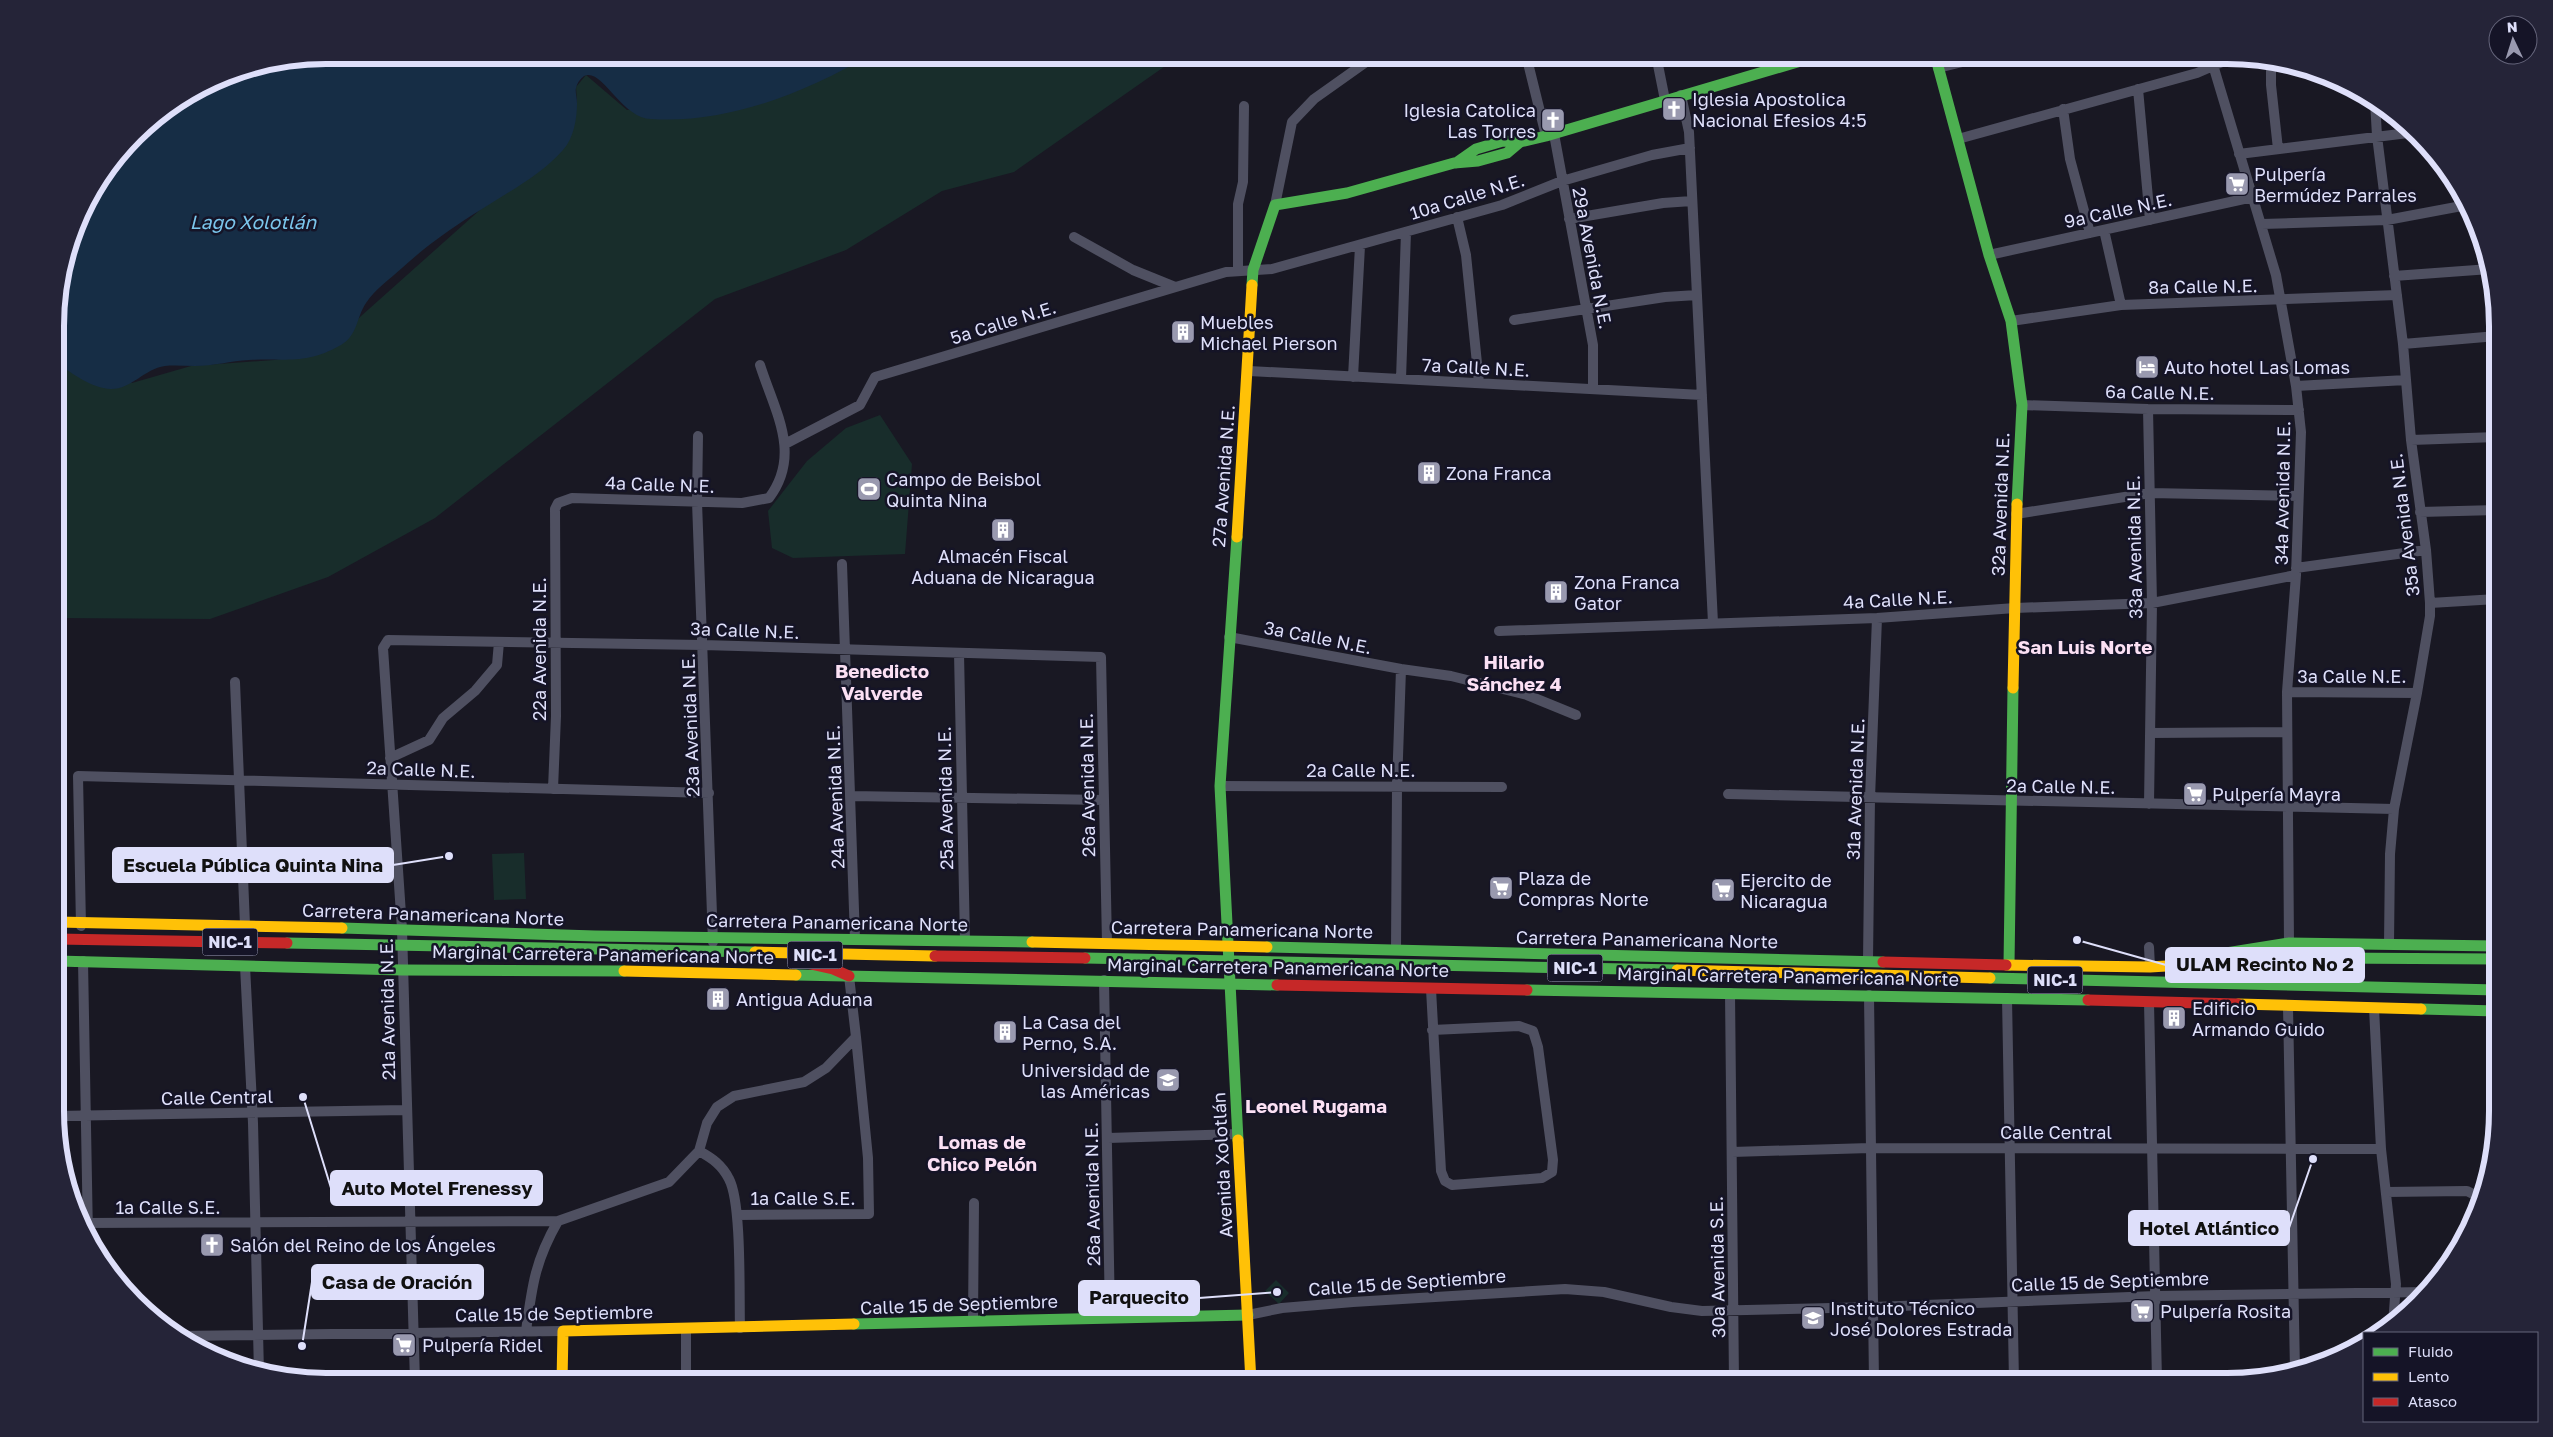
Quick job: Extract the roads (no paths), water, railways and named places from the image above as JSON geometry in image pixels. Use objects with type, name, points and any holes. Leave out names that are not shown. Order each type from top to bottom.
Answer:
[{"type":"main road","points":[[1275,205],[1347,193],[1454,164],[1478,161],[1507,152],[1520,142],[1550,135],[1790,64]]},
{"type":"main road","name":"32a Avenida N.E.","points":[[1937,64],[1989,255],[2011,321],[2022,405],[2016,514],[2010,801],[2009,965]]},
{"type":"main road","name":"27a Avenida N.E.","points":[[1227,946],[1220,786],[1229,637],[1249,371],[1253,270],[1275,205]]},
{"type":"main road","name":"Carretera Panamericana Norte","points":[[64,922],[245,925],[713,938],[1106,943],[1868,960],[2009,965],[2150,967],[2294,958],[2426,957],[2489,959]]},
{"type":"main road","points":[[362,945],[390,940],[402,930]]},
{"type":"main road","points":[[402,946],[414,939],[432,939],[454,931]]},
{"type":"main road","name":"Carretera Panamericana Norte","points":[[64,939],[1921,976],[2489,990]]},
{"type":"main road","points":[[2289,943],[2489,946]]},
{"type":"main road","name":"NIC-1","points":[[2150,967],[2261,946],[2289,943]]},
{"type":"main road","name":"Avenida Xolotlán","points":[[1227,946],[1231,983],[1251,1373]]},
{"type":"main road","points":[[714,953],[739,961],[804,963],[833,969],[849,976]]},
{"type":"main road","name":"Marginal Carretera Panamericana Norte","points":[[64,960],[402,970],[592,970],[1104,980],[1431,989],[1975,997],[2288,1007],[2489,1011]]},
{"type":"main road","points":[[1921,976],[1975,997]]},
{"type":"main road","name":"Calle 15 de Septiembre","points":[[563,1331],[686,1330],[1248,1315]]},
{"type":"main road","points":[[562,1373],[563,1331]]},
{"type":"street","name":"27a Avenida N.E.","points":[[1275,205],[1292,122],[1314,99],[1363,64]]},
{"type":"street","name":"29a Avenida N.E.","points":[[1529,64],[1562,181],[1593,345],[1593,389]]},
{"type":"street","points":[[1658,64],[1665,100]]},
{"type":"street","points":[[1938,68],[1954,64]]},
{"type":"street","points":[[1958,139],[2197,73],[2217,64]]},
{"type":"street","name":"34a Avenida N.E.","points":[[2212,66],[2262,224],[2282,301],[2296,386],[2301,432],[2296,571],[2287,692],[2289,943]]},
{"type":"street","points":[[2270,68],[2278,149]]},
{"type":"street","points":[[2138,89],[2150,220]]},
{"type":"street","points":[[1681,95],[1689,132],[1690,148],[1713,623]]},
{"type":"street","points":[[1238,269],[1238,204],[1243,182],[1244,106]]},
{"type":"street","points":[[2063,109],[2070,159],[2090,233]]},
{"type":"street","name":"35a Avenida N.E.","points":[[2376,110],[2377,136],[2403,344],[2411,440],[2426,550],[2430,602],[2430,616],[2417,692],[2394,809],[2390,854],[2389,944]]},
{"type":"street","points":[[2239,154],[2405,133]]},
{"type":"street","name":"10a Calle N.E.","points":[[1253,270],[1272,269],[1360,246],[1502,205],[1562,181],[1652,155],[1690,148]]},
{"type":"street","name":"9a Calle N.E.","points":[[1989,255],[2253,197]]},
{"type":"street","points":[[1569,219],[1663,203],[1692,201]]},
{"type":"street","points":[[2262,224],[2387,220],[2460,206]]},
{"type":"street","points":[[1457,217],[1466,255],[1479,383]]},
{"type":"street","points":[[2104,230],[2121,305]]},
{"type":"street","points":[[1401,379],[1406,232]]},
{"type":"street","points":[[1074,237],[1133,270],[1175,287]]},
{"type":"street","points":[[1353,377],[1360,246]]},
{"type":"street","name":"5a Calle N.E.","points":[[786,444],[860,405],[875,377],[1238,269],[1253,270]]},
{"type":"street","points":[[2394,276],[2483,270]]},
{"type":"street","points":[[1514,320],[1586,308],[1697,295]]},
{"type":"street","name":"8a Calle N.E.","points":[[2011,321],[2121,305],[2397,296]]},
{"type":"street","points":[[2403,344],[2489,337]]},
{"type":"street","points":[[760,365],[786,444]]},
{"type":"street","name":"7a Calle N.E.","points":[[1249,371],[1702,394]]},
{"type":"street","points":[[2296,386],[2406,380]]},
{"type":"street","name":"6a Calle N.E.","points":[[2022,405],[2148,410],[2299,410]]},
{"type":"street","name":"33a Avenida N.E.","points":[[2148,410],[2152,603],[2149,804]]},
{"type":"street","name":"23a Avenida N.E.","points":[[698,436],[697,502],[714,953]]},
{"type":"street","points":[[2411,440],[2489,437]]},
{"type":"street","name":"4a Calle N.E.","points":[[555,509],[558,503],[572,498],[742,502],[769,498],[784,473],[786,444]]},
{"type":"street","points":[[2016,514],[2150,493],[2298,496]]},
{"type":"street","name":"22a Avenida N.E.","points":[[553,789],[555,509]]},
{"type":"street","points":[[2420,512],[2489,510]]},
{"type":"street","name":"4a Calle N.E.","points":[[1499,631],[1877,618],[2015,608],[2152,603],[2296,571],[2426,550]]},
{"type":"street","name":"24a Avenida N.E.","points":[[842,564],[855,939]]},
{"type":"street","points":[[2430,602],[2489,599]]},
{"type":"street","name":"31a Avenida N.E.","points":[[1868,960],[1870,798],[1877,618]]},
{"type":"street","name":"3a Calle N.E.","points":[[1229,637],[1401,669],[1451,676],[1527,694],[1576,715]]},
{"type":"street","name":"3a Calle N.E.","points":[[388,640],[703,644],[1101,657]]},
{"type":"street","name":"21a Avenida N.E.","points":[[388,640],[383,648],[402,930],[415,1373]]},
{"type":"street","points":[[390,758],[429,740],[443,718],[475,691],[497,665],[499,642]]},
{"type":"street","name":"25a Avenida N.E.","points":[[959,653],[965,941]]},
{"type":"street","name":"26a Avenida N.E.","points":[[1101,657],[1106,943]]},
{"type":"street","points":[[1396,950],[1397,786],[1401,669]]},
{"type":"street","points":[[235,682],[245,925]]},
{"type":"street","name":"3a Calle N.E.","points":[[2287,692],[2417,692]]},
{"type":"street","points":[[2150,733],[2287,732]]},
{"type":"street","name":"2a Calle N.E.","points":[[81,923],[78,776],[709,793]]},
{"type":"street","name":"2a Calle N.E.","points":[[1220,786],[1502,787]]},
{"type":"street","name":"2a Calle N.E.","points":[[1728,794],[2394,809]]},
{"type":"street","points":[[851,796],[1104,800]]},
{"type":"street","points":[[81,923],[82,939]]},
{"type":"street","points":[[2150,947],[2150,967]]},
{"type":"street","points":[[82,961],[84,1212]]},
{"type":"street","points":[[245,966],[252,1113],[259,1364]]},
{"type":"street","points":[[740,1328],[737,1215],[730,1180],[717,1162],[699,1151],[707,1123],[717,1107],[734,1096],[804,1082],[826,1068],[856,1037],[849,976]]},
{"type":"street","name":"26a Avenida N.E.","points":[[1104,980],[1110,1318]]},
{"type":"street","points":[[1431,989],[1432,1030],[1441,1171],[1445,1181],[1452,1185],[1542,1178],[1552,1172],[1553,1160],[1538,1046],[1533,1031],[1519,1026],[1432,1030]]},
{"type":"street","name":"30a Avenida S.E.","points":[[1730,993],[1734,1373]]},
{"type":"street","points":[[1869,995],[1874,1373]]},
{"type":"street","points":[[2007,998],[2008,1148],[2014,1373]]},
{"type":"street","points":[[2149,1002],[2157,1373]]},
{"type":"street","points":[[2288,1007],[2295,1364]]},
{"type":"street","points":[[2374,1008],[2381,1149],[2396,1293],[2394,1313]]},
{"type":"street","name":"1a Calle S.E.","points":[[737,1215],[869,1214],[868,1158],[856,1037]]},
{"type":"street","name":"Calle Central","points":[[64,1116],[406,1110]]},
{"type":"street","points":[[1108,1138],[1238,1134]]},
{"type":"street","name":"Calle Central","points":[[1732,1152],[1870,1148],[2381,1149]]},
{"type":"street","name":"1a Calle S.E.","points":[[89,1223],[558,1221],[670,1182],[699,1151]]},
{"type":"street","points":[[2386,1192],[2468,1191],[2474,1195],[2474,1198]]},
{"type":"street","points":[[973,1322],[974,1203]]},
{"type":"street","points":[[526,1330],[533,1276],[543,1247],[558,1221]]},
{"type":"street","name":"Calle 15 de Septiembre","points":[[1248,1315],[1282,1308],[1353,1302],[1565,1290],[1604,1292],[1671,1307],[1702,1311],[1874,1307],[2156,1296],[2417,1292]]},
{"type":"street","points":[[686,1330],[686,1373]]},
{"type":"street","name":"Calle 15 de Septiembre","points":[[191,1336],[563,1331]]},
{"type":"water","name":"Lago Xolotlán","points":[[309,64],[854,64],[819,82],[764,103],[736,111],[679,119],[651,119],[640,116],[630,111],[598,79],[591,75],[584,76],[576,88],[577,109],[574,128],[570,140],[563,150],[535,175],[451,229],[411,260],[370,298],[351,336],[341,345],[317,356],[307,358],[249,360],[202,366],[165,366],[151,371],[125,386],[111,389],[96,386],[64,368],[64,309],[73,258],[91,210],[108,180],[140,140],[180,108],[225,84],[258,73]]},
{"type":"place","name":"Iglesia Apostolica Nacional Efesios 4:5","points":[[1674,109]]},
{"type":"place","name":"Iglesia Catolica Las Torres","points":[[1553,120]]},
{"type":"place","name":"Pulpería Bermúdez Parrales","points":[[2237,184]]},
{"type":"place","name":"Muebles Michael Pierson","points":[[1183,332]]},
{"type":"place","name":"Auto hotel Las Lomas","points":[[2147,367]]},
{"type":"place","name":"Zona Franca","points":[[1429,473]]},
{"type":"place","name":"Campo de Beisbol Quinta Nina","points":[[869,489]]},
{"type":"place","name":"Almacén Fiscal Aduana de Nicaragua","points":[[1003,530]]},
{"type":"place","name":"Zona Franca Gator","points":[[1556,592]]},
{"type":"place","name":"Pulpería Mayra","points":[[2195,794]]},
{"type":"place","name":"Escuela Pública Quinta Nina","points":[[449,856]]},
{"type":"place","name":"Plaza de Compras Norte","points":[[1501,888]]},
{"type":"place","name":"Ejercito de Nicaragua","points":[[1723,890]]},
{"type":"place","name":"ULAM Recinto No 2","points":[[2077,940]]},
{"type":"place","name":"Antigua Aduana","points":[[718,999]]},
{"type":"place","name":"Edificio Armando Guido","points":[[2174,1018]]},
{"type":"place","name":"La Casa del Perno, S.A.","points":[[1005,1032]]},
{"type":"place","name":"Universidad de las Américas","points":[[1168,1080]]},
{"type":"place","name":"Auto Motel Frenessy","points":[[303,1097]]},
{"type":"place","name":"Hotel Atlántico","points":[[2313,1159]]},
{"type":"place","name":"Salón del Reino de los Ángeles","points":[[212,1245]]},
{"type":"place","name":"Parquecito","points":[[1277,1292]]},
{"type":"place","name":"Pulpería Rosita","points":[[2142,1311]]},
{"type":"place","name":"Instituto Técnico José Dolores Estrada","points":[[1813,1318]]},
{"type":"place","name":"Pulpería Ridel","points":[[404,1345]]},
{"type":"place","name":"Casa de Oración","points":[[302,1346]]},
{"type":"district","name":"San Luis Norte","points":[[2085,646]]},
{"type":"district","name":"Hilario Sánchez 4","points":[[1514,672]]},
{"type":"district","name":"Benedicto Valverde","points":[[882,681]]},
{"type":"district","name":"Leonel Rugama","points":[[1316,1105]]},
{"type":"district","name":"Lomas de Chico Pelón","points":[[982,1152]]}]
